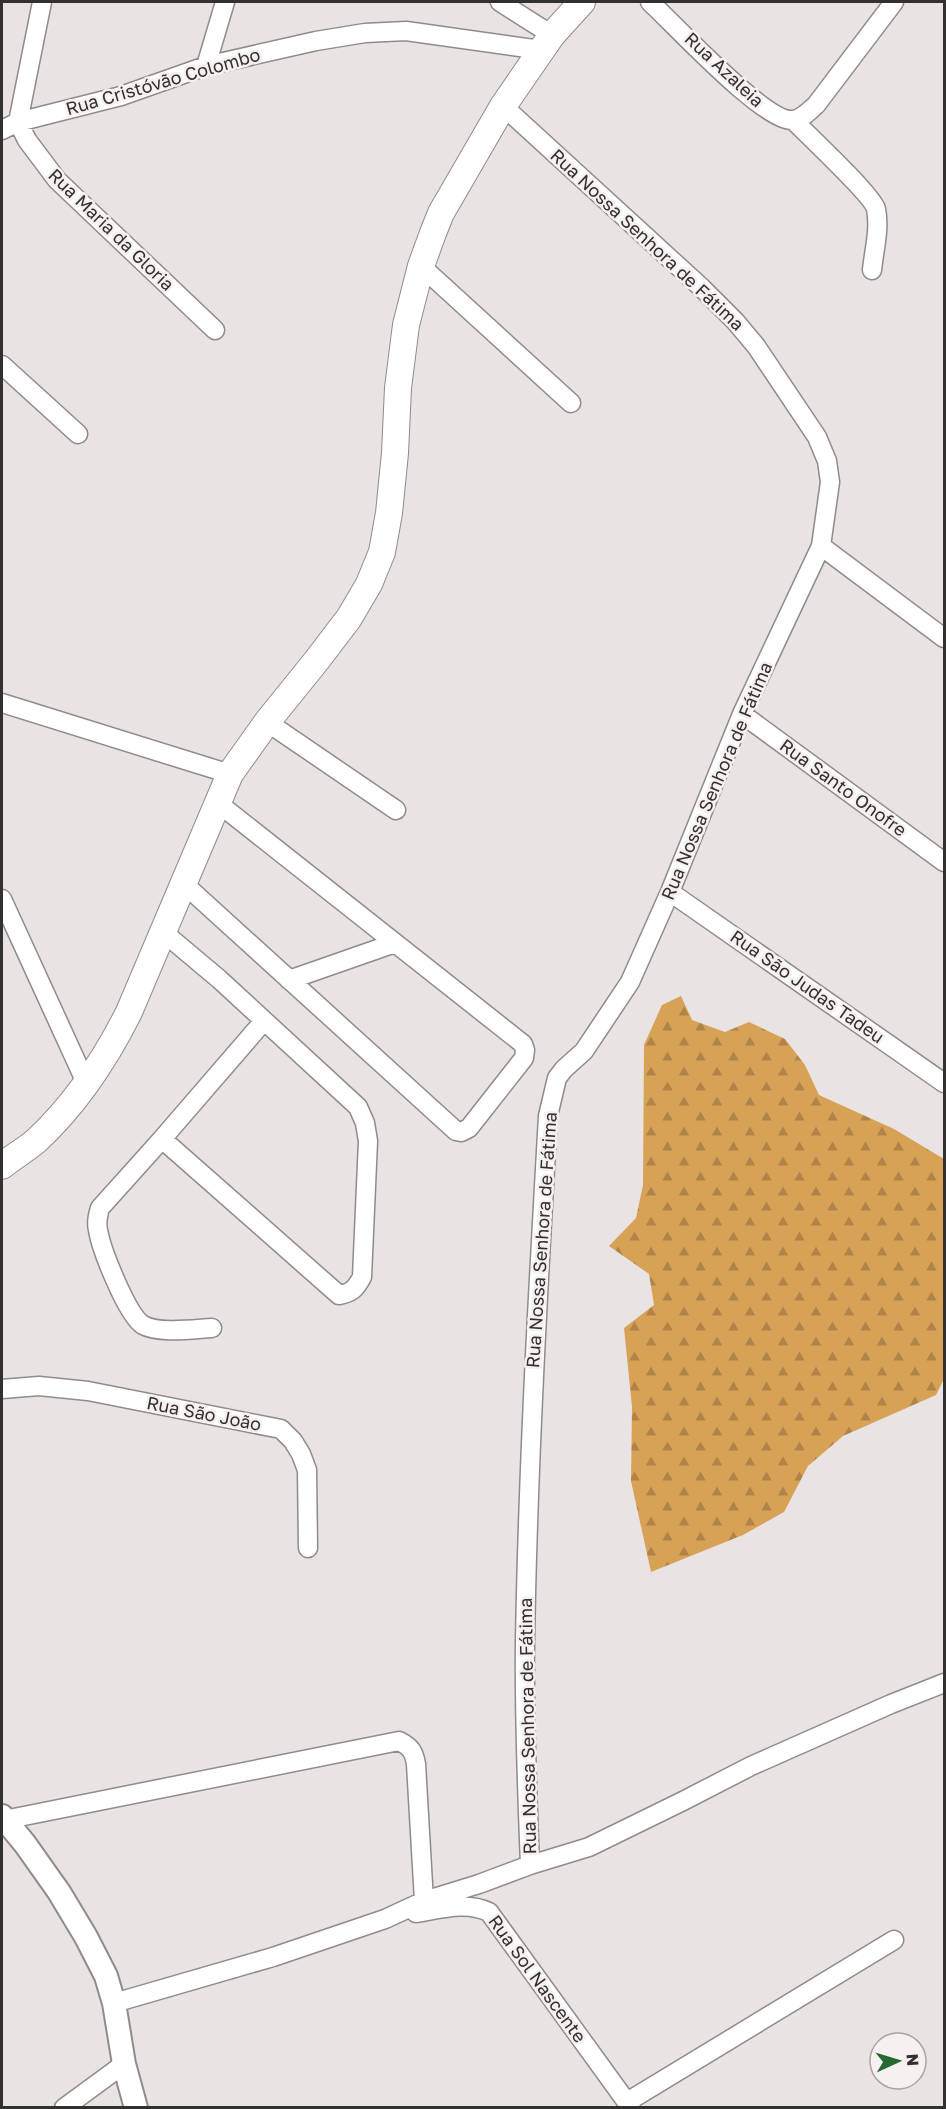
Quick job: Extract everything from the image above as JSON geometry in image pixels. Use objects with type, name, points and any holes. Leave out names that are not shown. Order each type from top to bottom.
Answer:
[{"type":"main road","points":[[2,1166],[34,1143],[87,1085],[112,1047],[230,774],[267,722],[349,618],[369,584],[382,552],[389,513],[398,388],[406,325],[421,266],[441,213],[503,106],[547,42],[582,2]]},
{"type":"street","points":[[10,126],[42,2]]},
{"type":"street","points":[[206,66],[225,2]]},
{"type":"street","points":[[500,2],[547,42]]},
{"type":"street","name":"Rua Azaleia","points":[[650,2],[748,97],[766,111],[781,118],[793,120]]},
{"type":"street","points":[[872,270],[878,227],[876,206],[793,120],[805,115],[816,105],[894,2]]},
{"type":"street","name":"Rua Cristóvão Colombo","points":[[10,126],[121,96],[206,66],[316,40],[365,33],[406,31],[547,42]]},
{"type":"street","name":"Rua Nossa Senhora de Fátima","points":[[503,106],[702,288],[756,346],[817,437],[827,461],[830,482],[821,546],[742,714],[670,892],[630,982],[584,1051],[557,1078],[548,1116],[532,1410],[525,1644],[530,1865],[589,1847],[751,1766],[891,1704],[945,1683]]},
{"type":"street","name":"Rua Maria da Gloria","points":[[10,126],[57,180],[215,330]]},
{"type":"street","points":[[421,266],[570,403]]},
{"type":"street","points":[[2,365],[78,435]]},
{"type":"street","points":[[821,546],[945,638]]},
{"type":"street","points":[[2,704],[230,774]]},
{"type":"street","name":"Rua Santo Onofre","points":[[742,714],[945,862]]},
{"type":"street","points":[[267,722],[396,810]]},
{"type":"street","points":[[183,883],[456,1131],[466,1130],[524,1058],[523,1044],[218,803]]},
{"type":"street","name":"Rua São Judas Tadeu","points":[[670,892],[945,1083]]},
{"type":"street","points":[[2,899],[87,1085]]},
{"type":"street","points":[[162,1139],[339,1295],[348,1294],[356,1288],[362,1277],[368,1141],[365,1123],[358,1107],[263,1022],[219,979],[163,932]]},
{"type":"street","points":[[289,980],[395,943]]},
{"type":"street","points":[[212,1328],[155,1329],[142,1324],[132,1313],[107,1261],[97,1219],[100,1208],[263,1022]]},
{"type":"street","name":"Rua São João","points":[[2,1389],[39,1386],[88,1391],[281,1429],[297,1448],[307,1470],[308,1548]]},
{"type":"street","points":[[136,2108],[124,2064],[114,2002],[106,1976],[59,1892],[25,1844],[3,1818],[399,1741],[409,1746],[414,1752],[416,1764],[424,1901]]},
{"type":"street","name":"Rua Sol Nascente","points":[[114,2002],[273,1957],[385,1919],[424,1901],[530,1865]]},
{"type":"street","name":"Rua Sol Nascente","points":[[385,1919],[461,1906],[478,1906],[489,1912],[629,2105],[894,1940]]},
{"type":"street","points":[[64,2108],[124,2064]]},
{"type":"green space","points":[[681,996],[692,1020],[725,1032],[749,1022],[785,1039],[805,1065],[819,1095],[894,1129],[944,1159],[944,1379],[936,1395],[843,1436],[808,1466],[784,1512],[743,1535],[651,1572],[631,1481],[632,1407],[624,1328],[654,1305],[649,1274],[609,1246],[636,1218],[643,1185],[644,1045],[662,1005]]}]
